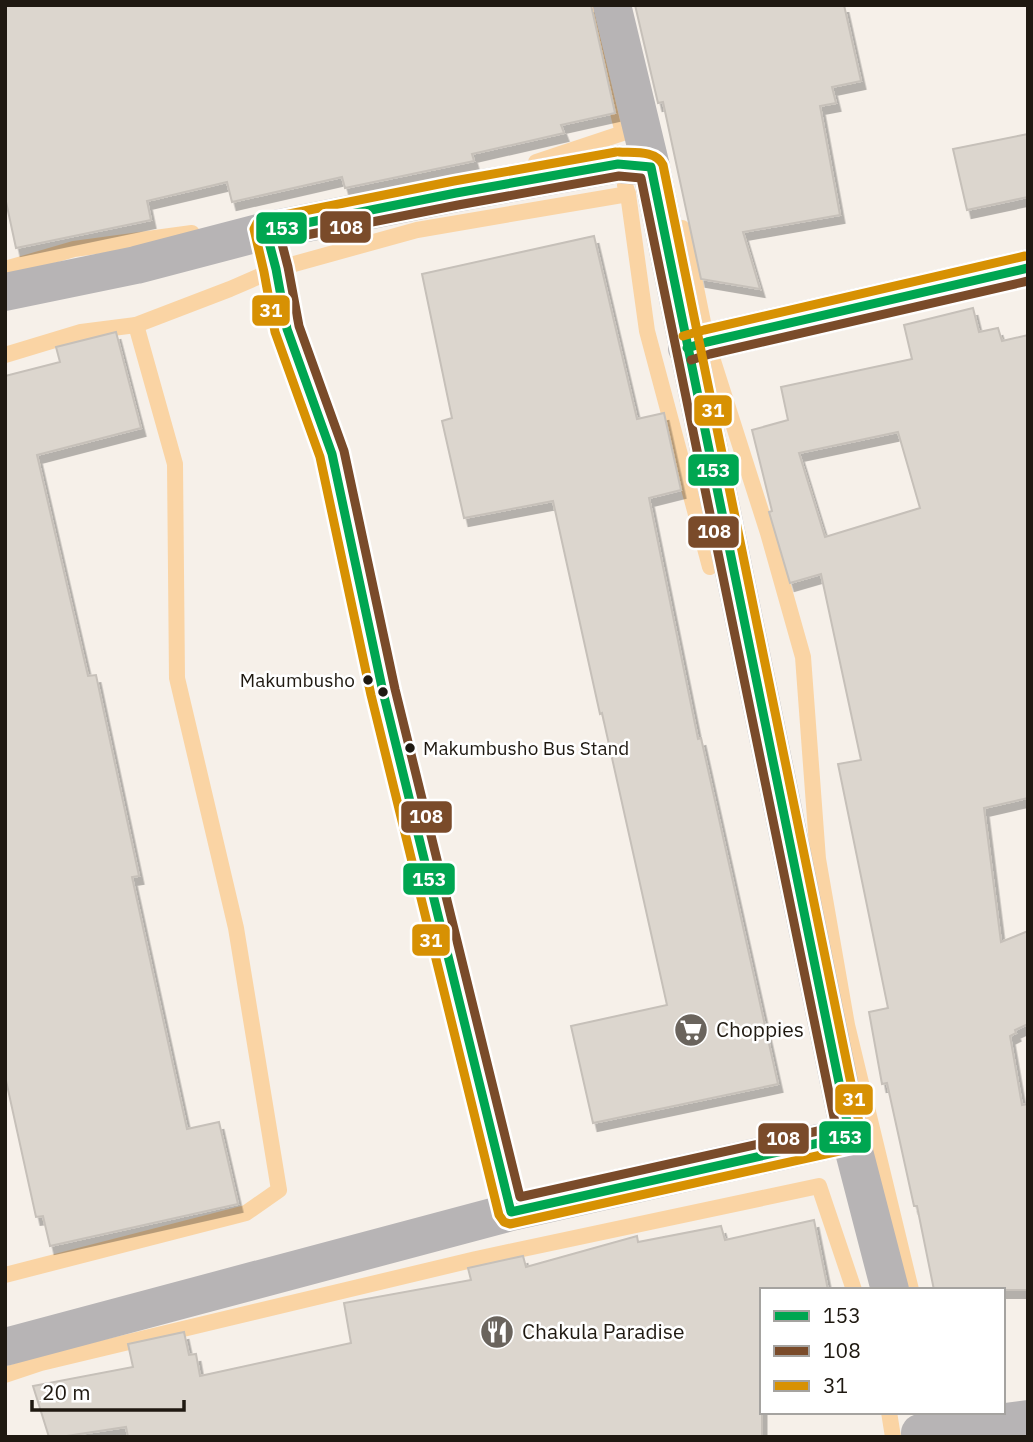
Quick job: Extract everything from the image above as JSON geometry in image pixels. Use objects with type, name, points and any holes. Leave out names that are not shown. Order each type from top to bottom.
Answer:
[{"type":"street","points":[[612,5],[651,167],[850,1136],[889,1288]]},
{"type":"street","points":[[5,292],[136,265],[266,231],[456,193],[618,164],[651,167]]},
{"type":"street","points":[[687,348],[1028,268]]},
{"type":"street","points":[[5,1348],[511,1212],[850,1136]]},
{"type":"street","points":[[919,1427],[1028,1419]]},
{"type":"lane","points":[[266,231],[287,329],[332,454],[383,692],[511,1212]]},
{"type":"building","points":[[5,5],[591,5],[615,113],[561,125],[564,133],[472,154],[474,161],[345,188],[342,177],[232,202],[227,182],[147,201],[151,220],[16,248],[5,197]]},
{"type":"building","points":[[635,5],[844,5],[861,81],[832,87],[836,103],[820,106],[840,215],[743,232],[760,289],[701,279],[663,102],[658,103]]},
{"type":"building","points":[[1028,134],[1028,197],[967,210],[953,149]]},
{"type":"building","points":[[594,236],[637,419],[664,413],[681,490],[649,498],[698,739],[701,738],[778,1084],[593,1123],[571,1026],[667,1005],[553,501],[464,518],[442,421],[452,418],[422,274]]},
{"type":"building","points":[[973,308],[979,332],[998,328],[1002,341],[1028,335],[1028,798],[984,808],[1001,942],[1028,931],[1028,1024],[1015,1030],[1016,1033],[1010,1036],[1022,1105],[1028,1104],[1028,1290],[934,1288],[887,1083],[882,1084],[869,1012],[888,1008],[838,764],[861,760],[821,574],[790,583],[769,512],[772,511],[752,430],[788,420],[781,387],[912,359],[904,325]],"holes":[[[898,432],[920,508],[825,537],[799,453]]]},
{"type":"building","points":[[116,332],[141,428],[37,455],[88,676],[96,675],[139,876],[132,877],[187,1129],[219,1122],[238,1204],[50,1246],[43,1216],[36,1217],[5,1076],[5,376],[60,362],[56,347]]},
{"type":"building","points":[[814,1220],[828,1288],[760,1288],[762,1437],[128,1437],[126,1427],[49,1437],[33,1386],[133,1367],[128,1344],[184,1332],[189,1355],[196,1354],[200,1376],[351,1343],[344,1303],[471,1280],[468,1268],[523,1256],[526,1267],[637,1236],[638,1242],[721,1226],[725,1240]]},
{"type":"waterway","points":[[592,5],[622,129]]},
{"type":"waterway","points":[[536,162],[623,133]]},
{"type":"waterway","points":[[625,185],[647,331],[710,567]]},
{"type":"waterway","points":[[5,355],[81,332],[136,325],[276,269],[417,230],[628,194]]},
{"type":"waterway","points":[[682,228],[707,342],[768,533],[803,657],[818,859],[847,1025],[911,1288]]},
{"type":"waterway","points":[[5,269],[74,249],[192,233]]},
{"type":"waterway","points":[[5,1275],[246,1213],[279,1190],[236,928],[177,678],[175,464],[136,325]]},
{"type":"waterway","points":[[5,1375],[41,1363],[476,1259],[819,1186],[853,1288]]},
{"type":"waterway","points":[[889,1414],[893,1437]]},
{"type":"transit line","name":"31","points":[[616,152],[264,219],[257,223],[254,229],[275,332],[320,457],[371,695],[499,1215],[504,1222],[510,1224],[853,1148],[860,1144],[862,1137],[663,165],[660,160],[650,155],[619,152]]},
{"type":"transit line","name":"153","points":[[618,164],[651,167],[850,1136],[511,1212],[383,692],[332,454],[287,329],[266,231],[618,164]]},
{"type":"transit line","name":"108","points":[[619,176],[641,178],[836,1127],[520,1197],[395,689],[344,451],[299,326],[281,240],[619,176]]},
{"type":"transit line","name":"31","points":[[683,336],[1025,256]]},
{"type":"transit line","name":"153","points":[[687,348],[1028,268]]},
{"type":"transit line","name":"108","points":[[691,360],[1028,281]]},
{"type":"place","name":"Makumbusho","points":[[368,680]]},
{"type":"place","name":"Makumbusho Bus Stand","points":[[410,748]]},
{"type":"place","name":"Choppies","points":[[691,1030]]},
{"type":"place","name":"Chakula Paradise","points":[[497,1332]]}]
